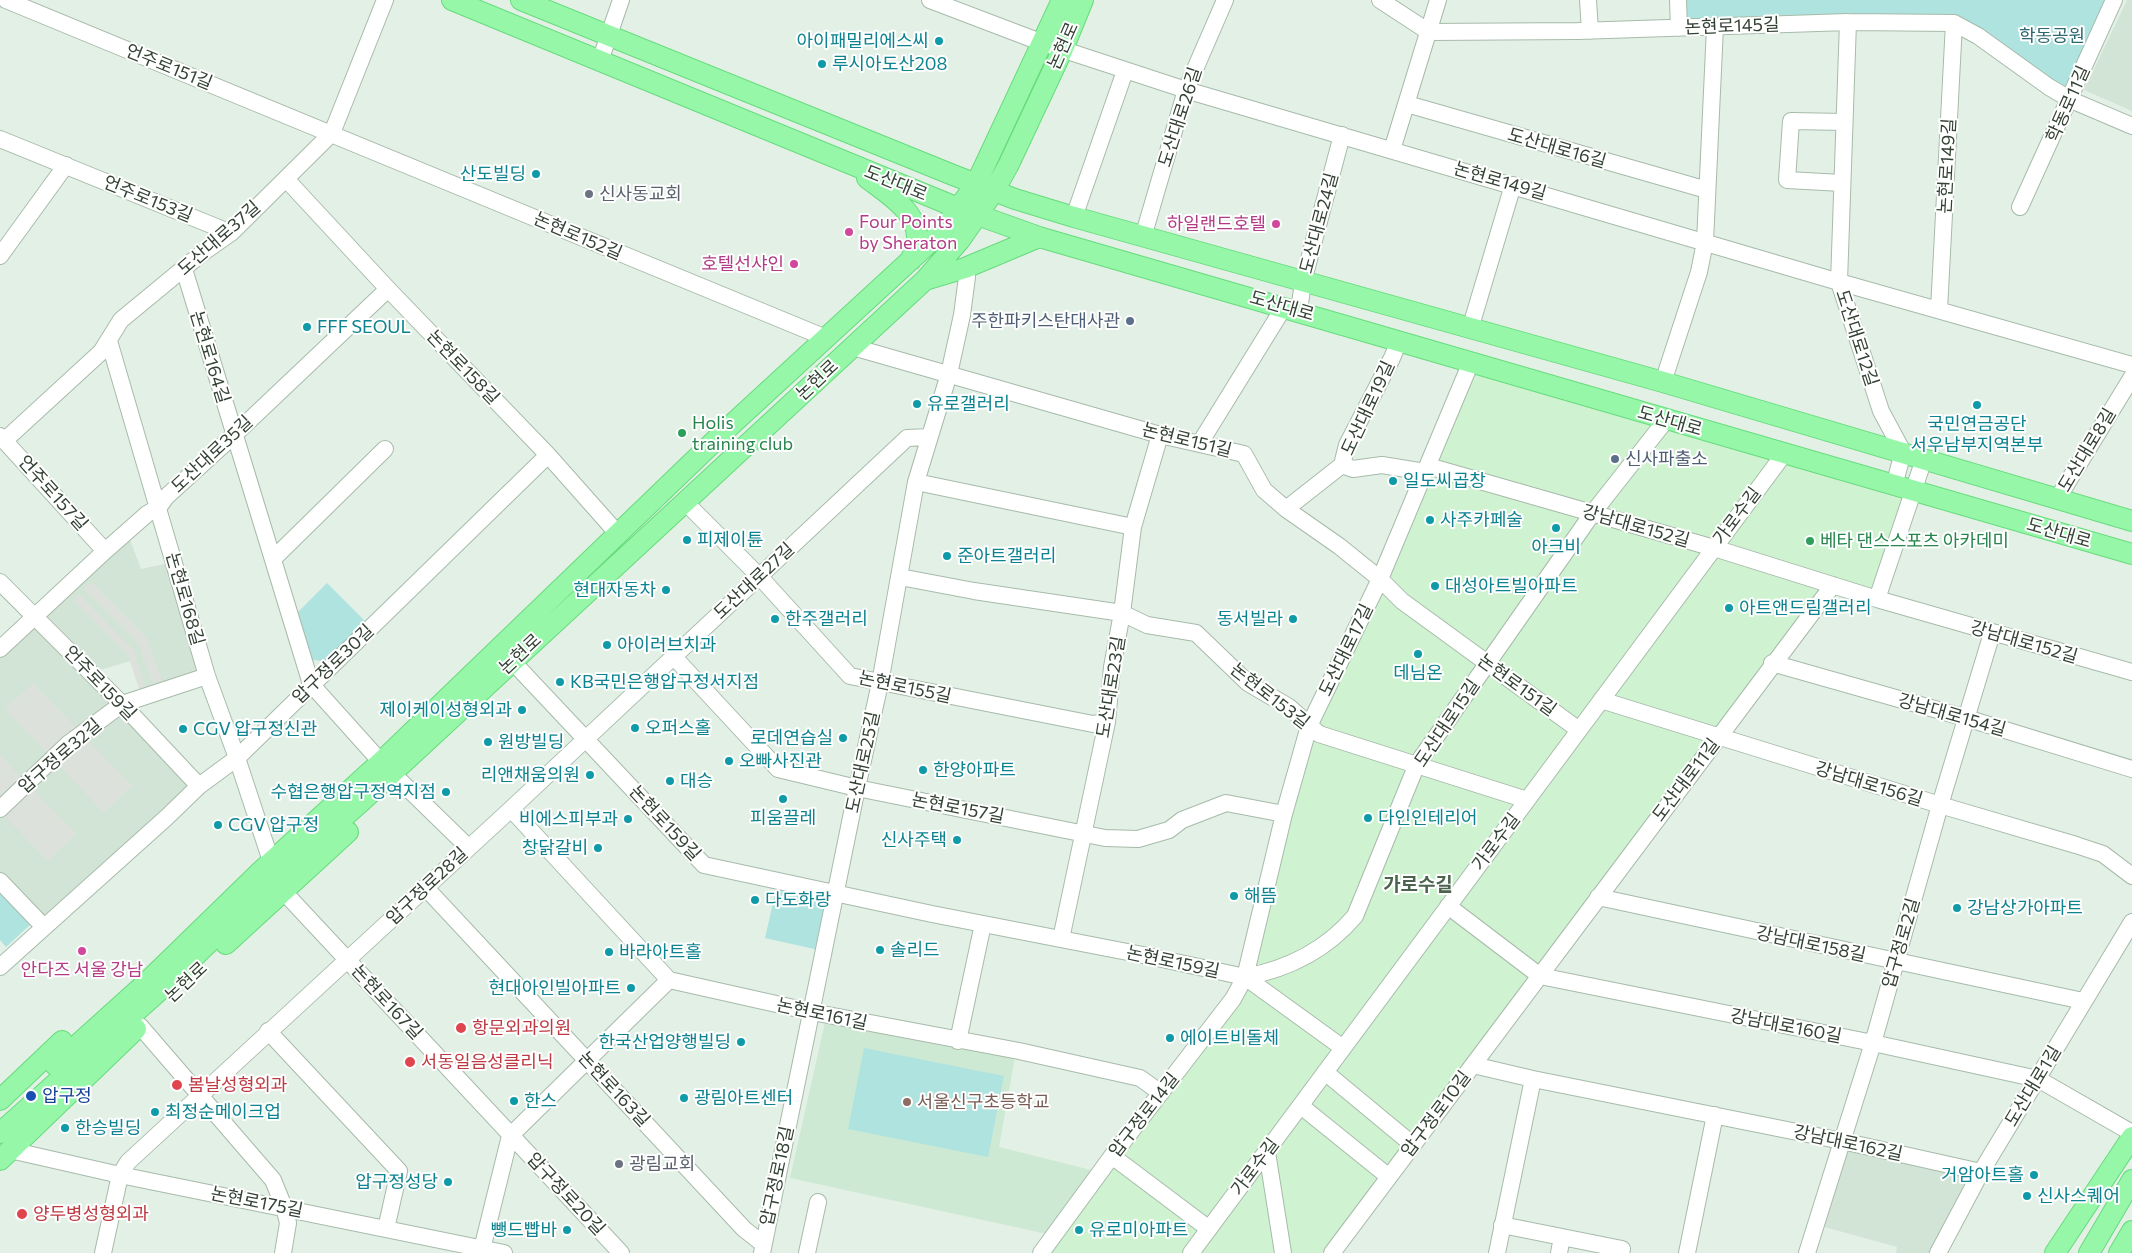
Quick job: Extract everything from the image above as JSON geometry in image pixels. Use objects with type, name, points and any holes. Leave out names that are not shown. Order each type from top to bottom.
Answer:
[{"type":"main road","name":"도산대로","points":[[452,0],[958,208],[1039,236],[1666,420],[2132,554]]},
{"type":"main road","name":"도산대로","points":[[522,0],[985,188],[1074,217],[1663,382],[2132,521]]},
{"type":"main road","name":"논현로","points":[[387,768],[512,662],[925,280],[960,240],[978,215],[985,188],[1062,0]]},
{"type":"main road","name":"논현로","points":[[5,1146],[339,812],[387,768],[618,534],[729,427],[940,233],[958,208],[985,188],[1008,166],[1063,49],[1083,0]]},
{"type":"main road","points":[[850,164],[904,208],[916,228],[917,238],[911,260]]},
{"type":"main road","points":[[925,280],[965,268],[1039,236]]},
{"type":"main road","name":"논현로","points":[[0,1100],[334,796],[357,796]]},
{"type":"main road","name":"논현로","points":[[5,1146],[140,1026],[356,824],[357,796]]},
{"type":"main road","name":"논현로","points":[[0,1115],[140,988],[260,872],[339,812]]},
{"type":"main road","points":[[2055,1253],[2132,1138]]},
{"type":"main road","points":[[2089,1253],[2132,1180]]},
{"type":"main road","points":[[2119,1253],[2132,1231]]},
{"type":"street","name":"언주로151길","points":[[6,0],[332,133]]},
{"type":"street","name":"도산대로37길","points":[[2,439],[101,352],[120,320],[201,254],[230,233],[332,133],[385,0]]},
{"type":"street","points":[[600,61],[621,0]]},
{"type":"street","name":"논현로149길","points":[[930,0],[1044,43],[1186,90],[1839,282],[2132,365]]},
{"type":"street","name":"도산대로26길","points":[[1143,236],[1186,90],[1225,0]]},
{"type":"street","points":[[1380,0],[1428,32]]},
{"type":"street","points":[[1392,150],[1438,0]]},
{"type":"street","points":[[1588,0],[1590,31]]},
{"type":"street","points":[[1678,0],[1679,28]]},
{"type":"street","name":"학동로11길","points":[[2020,208],[2071,100],[2114,0]]},
{"type":"street","name":"논현로145길","points":[[1428,32],[1590,31],[1848,22],[1954,23],[1978,36],[2049,87],[2071,100],[2132,126]]},
{"type":"street","name":"도산대로12길","points":[[1848,22],[1839,282],[1881,411],[1903,452]]},
{"type":"street","name":"논현로149길","points":[[1939,310],[1954,23]]},
{"type":"street","points":[[1663,382],[1699,272],[1705,242],[1715,27]]},
{"type":"street","points":[[1074,217],[1126,71]]},
{"type":"street","name":"도산대로16길","points":[[1407,104],[1707,190]]},
{"type":"street","points":[[1842,183],[1787,180],[1791,121],[1844,122]]},
{"type":"street","name":"논현로152길","points":[[332,133],[826,338]]},
{"type":"street","name":"도산대로24길","points":[[1292,309],[1303,282],[1342,135]]},
{"type":"street","name":"언주로153길","points":[[0,139],[230,233]]},
{"type":"street","points":[[0,256],[66,165]]},
{"type":"street","name":"논현로158길","points":[[286,179],[388,289],[548,455],[618,534]]},
{"type":"street","points":[[1470,328],[1513,185]]},
{"type":"street","name":"도산대로25길","points":[[836,894],[880,683],[916,482],[949,374],[962,315],[967,277],[965,268]]},
{"type":"street","name":"논현로164길","points":[[184,269],[311,684],[387,768]]},
{"type":"street","name":"도산대로35길","points":[[0,649],[105,551],[147,514],[159,507],[166,497],[388,289]]},
{"type":"street","points":[[1200,443],[1292,309]]},
{"type":"street","name":"논현로168길","points":[[109,340],[207,676],[237,758],[268,855]]},
{"type":"street","name":"도산대로19길","points":[[1286,509],[1342,465],[1347,445],[1399,341]]},
{"type":"street","name":"논현로151길","points":[[853,347],[1160,435],[1244,454],[1264,490],[1286,509],[1339,546],[1380,579],[1402,601],[1579,730]]},
{"type":"street","name":"도산대로17길","points":[[1245,977],[1284,814],[1309,726],[1380,579],[1471,362]]},
{"type":"street","name":"도산대로8길","points":[[2058,498],[2132,377]]},
{"type":"street","name":"도산대로15길","points":[[1245,977],[1268,973],[1311,953],[1340,933],[1355,916],[1417,764],[1592,514],[1666,420]]},
{"type":"street","name":"도산대로23길","points":[[1061,939],[1107,722],[1112,667],[1122,613],[1133,527],[1160,435]]},
{"type":"street","name":"도산대로27길","points":[[585,739],[906,438],[929,437]]},
{"type":"street","name":"언주로157길","points":[[2,439],[105,551]]},
{"type":"street","points":[[273,559],[385,449]]},
{"type":"street","points":[[1894,486],[1903,452]]},
{"type":"street","name":"가로수길","points":[[1191,1253],[1784,454]]},
{"type":"street","name":"압구정로30길","points":[[0,967],[199,786],[237,758],[548,455]]},
{"type":"street","points":[[1877,599],[1924,458]]},
{"type":"street","name":"강남대로152길","points":[[1342,465],[1353,469],[1382,465],[1426,469],[1714,548],[1877,599],[2132,672]]},
{"type":"street","points":[[916,482],[1133,527]]},
{"type":"street","name":"논현로155길","points":[[685,502],[759,576],[850,676],[1093,724],[1107,722]]},
{"type":"street","name":"논현로153길","points":[[900,577],[974,591],[1122,613],[1147,625],[1196,633],[1248,683],[1290,707],[1319,734],[1527,800]]},
{"type":"street","name":"언주로159길","points":[[0,582],[122,704],[199,786]]},
{"type":"street","name":"도산대로11길","points":[[1540,976],[1772,663],[1833,585]]},
{"type":"street","name":"압구정로2길","points":[[1807,1253],[1873,1043],[1940,806],[1992,633]]},
{"type":"street","name":"논현로157길","points":[[674,657],[778,769],[857,788],[1083,832],[1105,838],[1138,839],[1169,830],[1182,820],[1226,803],[1284,814]]},
{"type":"street","name":"논현로159길","points":[[512,662],[704,865],[836,894],[1245,977],[1343,1048]]},
{"type":"street","name":"강남대로154길","points":[[1772,663],[1966,718],[2132,769]]},
{"type":"street","name":"압구정로32길","points":[[0,809],[68,744],[122,704],[207,676]]},
{"type":"street","name":"강남대로156길","points":[[1601,700],[1940,806],[2103,854],[2132,876]]},
{"type":"street","name":"압구정로28길","points":[[103,1253],[120,1175],[128,1162],[585,739]]},
{"type":"street","points":[[387,768],[468,847]]},
{"type":"street","points":[[481,1251],[510,1136],[669,980],[511,809]]},
{"type":"street","points":[[0,881],[44,927]]},
{"type":"street","name":"논현로163길","points":[[426,887],[497,961],[586,1060],[763,1249]]},
{"type":"street","name":"논현로167길","points":[[283,891],[510,1136]]},
{"type":"street","name":"압구정로18길","points":[[763,1249],[836,894]]},
{"type":"street","name":"강남대로158길","points":[[1598,898],[2083,1001]]},
{"type":"street","name":"강남대로160길","points":[[1448,906],[1540,976],[1873,1043],[2038,1079],[2132,1133]]},
{"type":"street","name":"도산대로1길","points":[[1938,1253],[1981,1172],[2132,922]]},
{"type":"street","points":[[958,1041],[983,924]]},
{"type":"street","name":"압구정로10길","points":[[1332,1253],[1540,976]]},
{"type":"street","name":"압구정로14길","points":[[1041,1253],[1112,1156],[1233,999],[1245,977]]},
{"type":"street","name":"논현로161길","points":[[669,980],[812,1012],[1019,1051],[1140,1078],[1161,1093]]},
{"type":"street","points":[[140,1026],[273,1180],[288,1223],[283,1253]]},
{"type":"street","points":[[268,1031],[399,1171],[386,1229]]},
{"type":"street","name":"강남대로162길","points":[[1473,1065],[1533,1080],[1842,1141],[1981,1172]]},
{"type":"street","points":[[1325,1072],[1413,1145]]},
{"type":"street","points":[[1497,1253],[1533,1080]]},
{"type":"street","points":[[1301,1106],[1389,1177]]},
{"type":"street","points":[[1687,1253],[1715,1115]]},
{"type":"street","name":"압구정로20길","points":[[510,1136],[621,1253]]},
{"type":"street","name":"논현로175길","points":[[5,1146],[120,1175],[284,1207],[481,1251],[504,1253]]},
{"type":"street","points":[[1267,1152],[1283,1253]]},
{"type":"street","points":[[1112,1156],[1209,1229]]},
{"type":"street","points":[[807,1253],[818,1202]]},
{"type":"street","points":[[1502,1225],[1622,1249],[1621,1253]]},
{"type":"street","points":[[1558,1253],[1562,1237]]},
{"type":"shaded area","points":[[2127,0],[2132,0],[2132,111],[2084,90]]},
{"type":"shaded area","points":[[1474,369],[1907,501],[1876,591],[1834,577],[1325,1253],[1050,1253],[1248,989],[1302,759]]},
{"type":"shaded area","points":[[129,537],[141,569],[169,563],[201,673],[142,692],[130,661],[87,674],[191,783],[100,866],[43,922],[0,876],[0,658]]},
{"type":"shaded area","points":[[91,582],[146,637],[162,680],[153,683],[138,643],[84,589]]},
{"type":"shaded area","points":[[79,594],[133,649],[146,687],[139,689],[128,655],[73,600]]},
{"type":"shaded area","points":[[33,683],[132,786],[104,813],[5,709]]},
{"type":"shaded area","points":[[0,755],[76,834],[48,861],[0,812]]},
{"type":"shaded area","name":"서울신구초등학교","points":[[826,1018],[1015,1057],[999,1147],[1091,1170],[1047,1234],[790,1178]]},
{"type":"shaded area","points":[[1846,1146],[1976,1175],[1935,1253],[1896,1253],[1897,1247],[1821,1226]]},
{"type":"green space","name":"학동공원","points":[[1685,0],[2107,0],[2068,91],[1971,23],[1685,24]]},
{"type":"green space","points":[[327,583],[367,623],[328,662],[308,659],[295,615]]},
{"type":"green space","points":[[777,885],[835,898],[823,951],[765,938]]},
{"type":"green space","points":[[0,886],[33,922],[6,947],[0,940]]},
{"type":"green space","points":[[864,1048],[1004,1076],[988,1157],[848,1129]]},
{"type":"place","name":"아이패밀리에스씨","points":[[939,41]]},
{"type":"place","name":"루시아도산208","points":[[822,64]]},
{"type":"place","name":"산도빌딩","points":[[536,174]]},
{"type":"place","name":"신사동교회","points":[[589,194]]},
{"type":"place","name":"하일랜드호텔","points":[[1276,224]]},
{"type":"place","name":"Four Points by Sheraton","points":[[849,232]]},
{"type":"place","name":"호텔선샤인","points":[[794,264]]},
{"type":"place","name":"주한파키스탄대사관","points":[[1130,321]]},
{"type":"place","name":"FFF SEOUL","points":[[307,327]]},
{"type":"place","name":"유로갤러리","points":[[917,404]]},
{"type":"place","name":"국민연금공단 서우남부지역본부","points":[[1977,405]]},
{"type":"place","name":"Holis training club","points":[[682,433]]},
{"type":"place","name":"신사파출소","points":[[1615,459]]},
{"type":"place","name":"일도씨곱창","points":[[1393,481]]},
{"type":"place","name":"사주카페술","points":[[1430,520]]},
{"type":"place","name":"아크비","points":[[1556,528]]},
{"type":"place","name":"피제이튠","points":[[687,540]]},
{"type":"place","name":"베타 댄스스포츠 아카데미","points":[[1810,541]]},
{"type":"place","name":"준아트갤러리","points":[[947,556]]},
{"type":"place","name":"대성아트빌아파트","points":[[1435,586]]},
{"type":"place","name":"현대자동차","points":[[666,590]]},
{"type":"place","name":"아트앤드림갤러리","points":[[1729,608]]},
{"type":"place","name":"한주갤러리","points":[[775,619]]},
{"type":"place","name":"동서빌라","points":[[1293,619]]},
{"type":"place","name":"아이러브치과","points":[[607,645]]},
{"type":"place","name":"데님온","points":[[1418,654]]},
{"type":"place","name":"KB국민은행압구정서지점","points":[[560,682]]},
{"type":"place","name":"제이케이성형외과","points":[[522,710]]},
{"type":"place","name":"오퍼스홀","points":[[635,728]]},
{"type":"place","name":"CGV 압구정신관","points":[[183,729]]},
{"type":"place","name":"로데연습실","points":[[843,738]]},
{"type":"place","name":"원방빌딩","points":[[488,742]]},
{"type":"place","name":"오빠사진관","points":[[729,761]]},
{"type":"place","name":"한양아파트","points":[[923,770]]},
{"type":"place","name":"리앤채움의원","points":[[590,775]]},
{"type":"place","name":"대승","points":[[670,781]]},
{"type":"place","name":"수협은행압구정역지점","points":[[446,792]]},
{"type":"place","name":"피움끌레","points":[[783,799]]},
{"type":"place","name":"다인인테리어","points":[[1368,818]]},
{"type":"place","name":"비에스피부과","points":[[628,819]]},
{"type":"place","name":"CGV 압구정","points":[[218,825]]},
{"type":"place","name":"신사주택","points":[[957,840]]},
{"type":"place","name":"창닭갈비","points":[[598,848]]},
{"type":"place","name":"해뜸","points":[[1234,896]]},
{"type":"place","name":"다도화랑","points":[[755,900]]},
{"type":"place","name":"강남상가아파트","points":[[1957,908]]},
{"type":"place","name":"솔리드","points":[[880,950]]},
{"type":"place","name":"안다즈 서울 강남","points":[[82,951]]},
{"type":"place","name":"바라아트홀","points":[[609,952]]},
{"type":"place","name":"현대아인빌아파트","points":[[631,988]]},
{"type":"place","name":"항문외과의원","points":[[461,1028]]},
{"type":"place","name":"에이트비돌체","points":[[1170,1038]]},
{"type":"place","name":"한국산업양행빌딩","points":[[741,1042]]},
{"type":"place","name":"서동일음성클리닉","points":[[410,1062]]},
{"type":"place","name":"봄날성형외과","points":[[177,1085]]},
{"type":"place","name":"압구정","points":[[31,1096]]},
{"type":"place","name":"광림아트센터","points":[[684,1098]]},
{"type":"place","name":"한스","points":[[514,1101]]},
{"type":"place","name":"서울신구초등학교","points":[[907,1102]]},
{"type":"place","name":"최정순메이크업","points":[[155,1112]]},
{"type":"place","name":"한승빌딩","points":[[65,1128]]},
{"type":"place","name":"광림교회","points":[[619,1164]]},
{"type":"place","name":"거암아트홀","points":[[2034,1175]]},
{"type":"place","name":"압구정성당","points":[[448,1182]]},
{"type":"place","name":"신사스퀘어","points":[[2027,1196]]},
{"type":"place","name":"양두병성형외과","points":[[22,1214]]},
{"type":"place","name":"뺑드빱바","points":[[567,1230]]},
{"type":"place","name":"유로미아파트","points":[[1079,1230]]},
{"type":"district","name":"가로수길","points":[[1418,885]]}]
